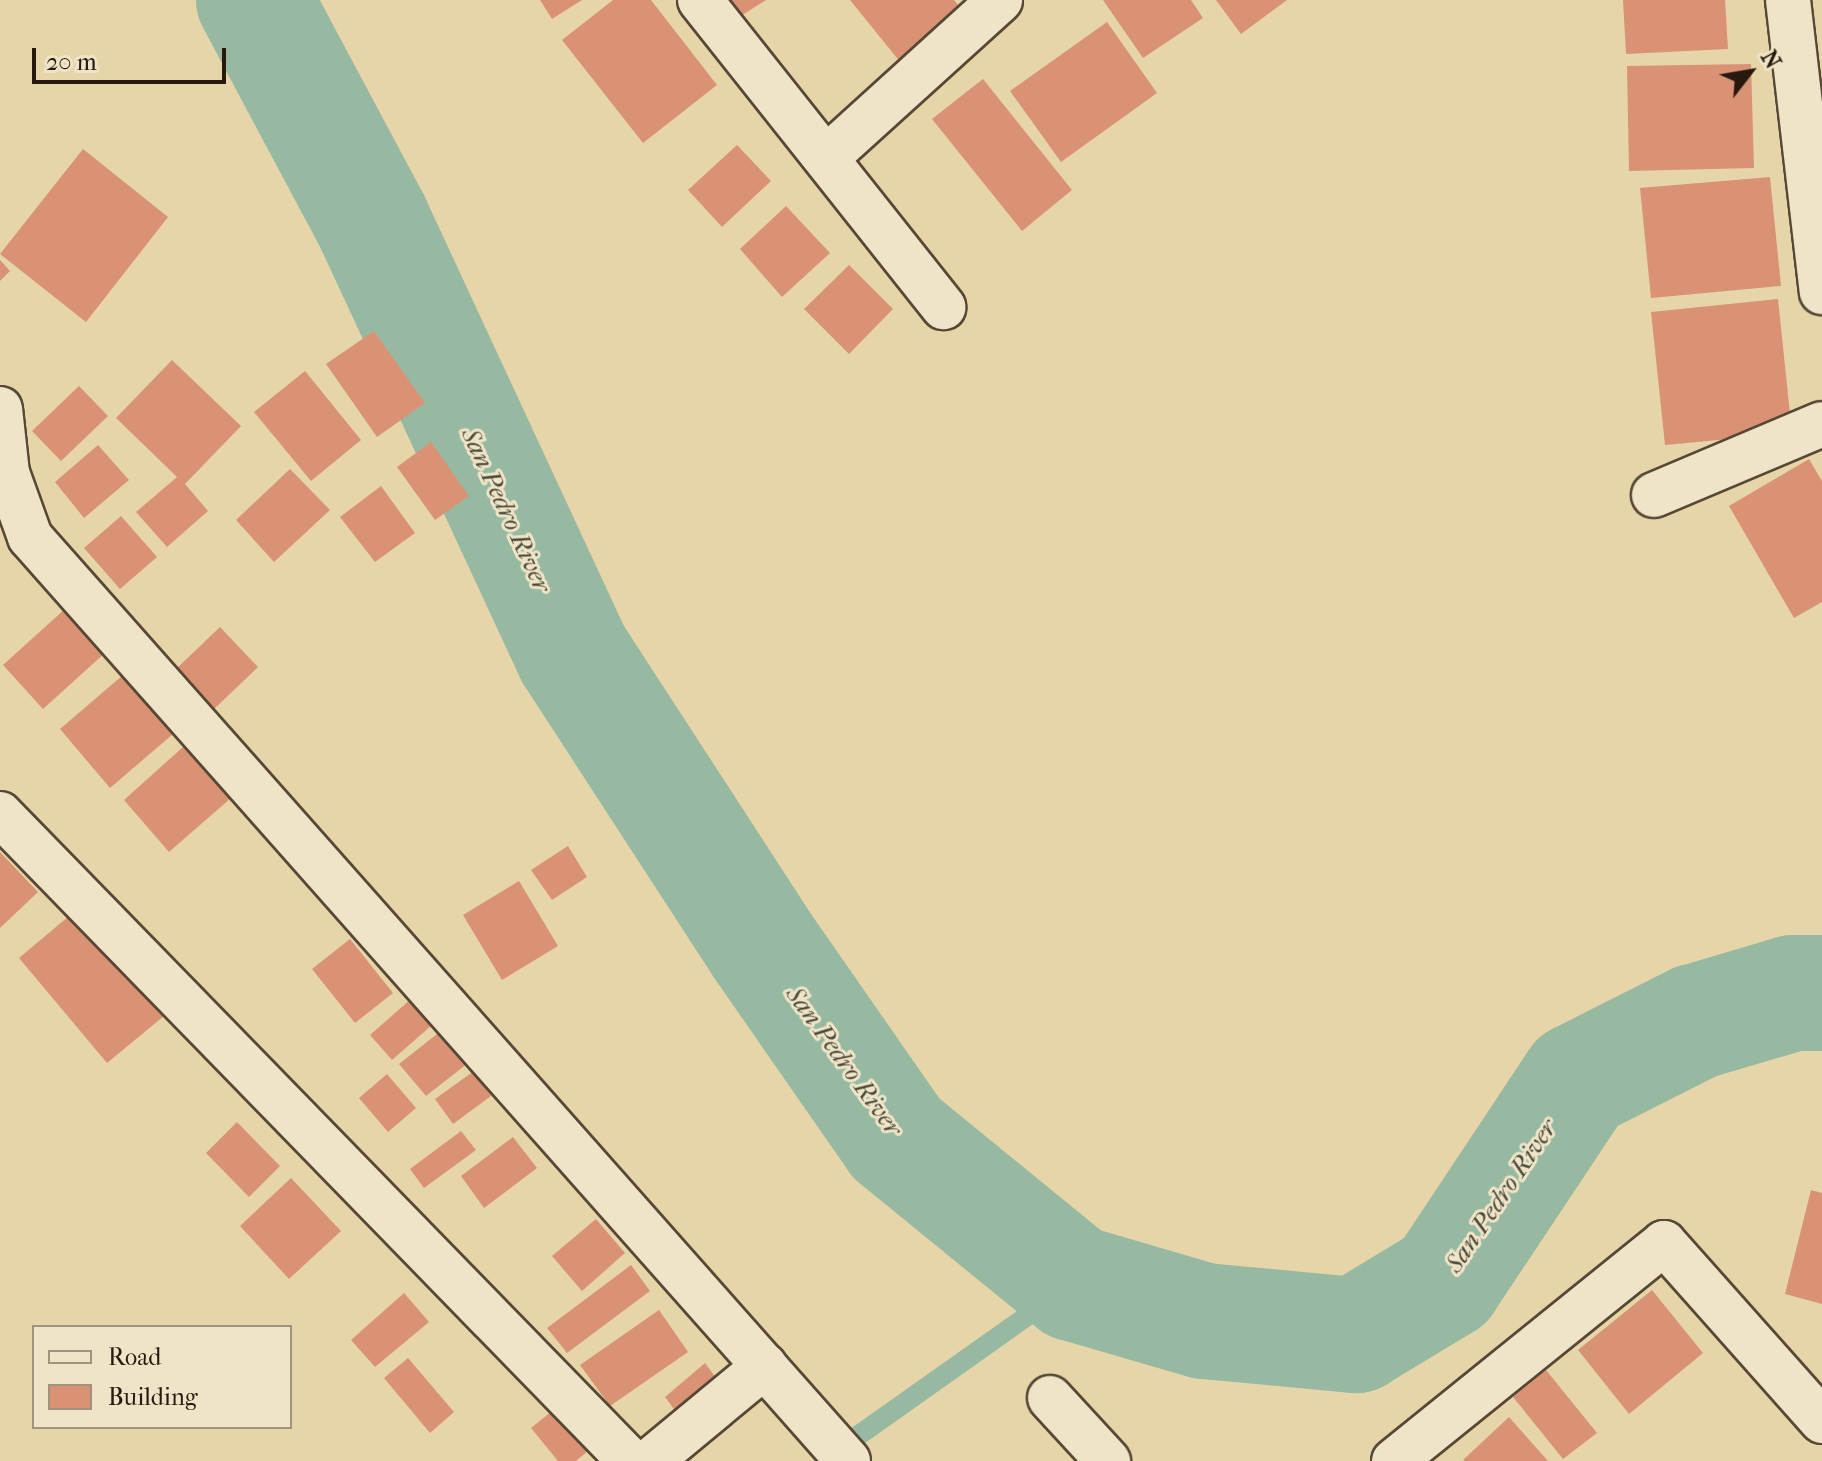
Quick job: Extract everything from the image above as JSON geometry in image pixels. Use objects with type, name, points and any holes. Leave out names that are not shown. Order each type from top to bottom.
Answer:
[{"type":"street","points":[[700,0],[943,307]]},
{"type":"street","points":[[826,158],[1000,0]]},
{"type":"street","points":[[1788,0],[1822,292]]},
{"type":"street","points":[[0,409],[7,473],[30,537],[848,1461]]},
{"type":"street","points":[[1654,495],[1822,424]]},
{"type":"street","points":[[0,814],[630,1461]]},
{"type":"street","points":[[1394,1461],[1664,1243],[1822,1421]]},
{"type":"street","points":[[650,1461],[778,1380]]},
{"type":"street","points":[[1050,1398],[1108,1461]]},
{"type":"building","points":[[540,0],[582,0],[552,19]]},
{"type":"building","points":[[613,0],[651,0],[717,85],[643,143],[562,40]]},
{"type":"building","points":[[709,0],[766,0],[725,26]]},
{"type":"building","points":[[850,0],[954,0],[963,11],[901,63]]},
{"type":"building","points":[[1103,0],[1191,0],[1203,18],[1143,58]]},
{"type":"building","points":[[1216,0],[1287,0],[1241,34]]},
{"type":"building","points":[[1623,0],[1725,0],[1728,49],[1626,54]]},
{"type":"building","points":[[1107,22],[1157,93],[1061,162],[1010,91]]},
{"type":"building","points":[[1751,64],[1754,168],[1629,171],[1627,66]]},
{"type":"building","points":[[983,79],[1072,190],[1022,231],[932,119]]},
{"type":"building","points":[[737,145],[771,181],[722,227],[688,190]]},
{"type":"building","points":[[83,149],[168,217],[86,322],[0,254]]},
{"type":"building","points":[[1770,177],[1781,286],[1651,298],[1640,188]]},
{"type":"building","points":[[786,206],[830,253],[782,297],[740,249]]},
{"type":"building","points":[[0,260],[10,271],[0,281]]},
{"type":"building","points":[[849,265],[893,309],[849,354],[804,309]]},
{"type":"building","points":[[1778,299],[1792,433],[1665,445],[1651,312]]},
{"type":"building","points":[[374,331],[425,403],[377,437],[326,364]]},
{"type":"building","points":[[172,360],[241,426],[185,484],[208,511],[167,547],[136,512],[177,477],[116,418]]},
{"type":"building","points":[[305,371],[361,440],[311,481],[254,412]]},
{"type":"building","points":[[79,386],[108,416],[61,461],[32,431]]},
{"type":"building","points":[[431,442],[469,496],[435,520],[397,467]]},
{"type":"building","points":[[98,445],[129,480],[84,518],[55,482]]},
{"type":"building","points":[[1809,459],[1822,481],[1822,602],[1794,618],[1729,506]]},
{"type":"building","points":[[290,469],[330,510],[274,562],[236,520]]},
{"type":"building","points":[[381,486],[415,533],[375,562],[340,517]]},
{"type":"building","points":[[121,516],[157,557],[120,589],[84,548]]},
{"type":"building","points":[[66,608],[106,652],[43,709],[3,665]]},
{"type":"building","points":[[220,627],[258,667],[213,710],[175,670]]},
{"type":"building","points":[[130,669],[180,728],[110,788],[60,729]]},
{"type":"building","points":[[193,738],[239,791],[169,852],[124,800]]},
{"type":"building","points":[[568,846],[587,877],[552,900],[531,870]]},
{"type":"building","points":[[0,852],[38,892],[0,928]]},
{"type":"building","points":[[519,881],[558,946],[502,980],[463,915]]},
{"type":"building","points":[[75,911],[164,1016],[107,1063],[19,958]]},
{"type":"building","points":[[350,939],[393,993],[355,1023],[312,969]]},
{"type":"building","points":[[419,992],[440,1018],[392,1060],[370,1035]]},
{"type":"building","points":[[451,1023],[477,1056],[426,1096],[399,1064]]},
{"type":"building","points":[[474,1071],[491,1096],[453,1124],[435,1099]]},
{"type":"building","points":[[387,1074],[416,1108],[388,1132],[359,1098]]},
{"type":"building","points":[[237,1122],[280,1166],[249,1197],[206,1153]]},
{"type":"building","points":[[461,1131],[476,1150],[424,1188],[410,1169]]},
{"type":"building","points":[[513,1137],[537,1168],[484,1208],[461,1176]]},
{"type":"building","points":[[291,1178],[341,1231],[289,1279],[240,1226]]},
{"type":"building","points":[[1811,1190],[1822,1193],[1822,1304],[1785,1294]]},
{"type":"building","points":[[596,1219],[625,1253],[582,1291],[552,1256]]},
{"type":"building","points":[[631,1265],[650,1291],[567,1353],[547,1328]]},
{"type":"building","points":[[1652,1290],[1703,1353],[1629,1414],[1578,1350]]},
{"type":"building","points":[[404,1293],[429,1322],[375,1367],[351,1340]]},
{"type":"building","points":[[659,1310],[688,1352],[610,1406],[580,1365]]},
{"type":"building","points":[[408,1358],[454,1412],[430,1433],[384,1378]]},
{"type":"building","points":[[705,1363],[722,1386],[682,1420],[665,1397]]},
{"type":"building","points":[[1546,1370],[1597,1433],[1563,1459],[1513,1397]]},
{"type":"building","points":[[556,1408],[589,1450],[576,1461],[558,1461],[531,1428]]},
{"type":"building","points":[[1509,1417],[1548,1461],[1463,1460]]},
{"type":"waterway","name":"San Pedro River","points":[[254,0],[372,221],[573,654],[762,945],[896,1138],[1074,1283],[1204,1321],[1356,1335],[1445,1281],[1578,1081],[1695,1022],[1793,993],[1822,993]]},
{"type":"waterway","points":[[835,1452],[1074,1283]]}]
